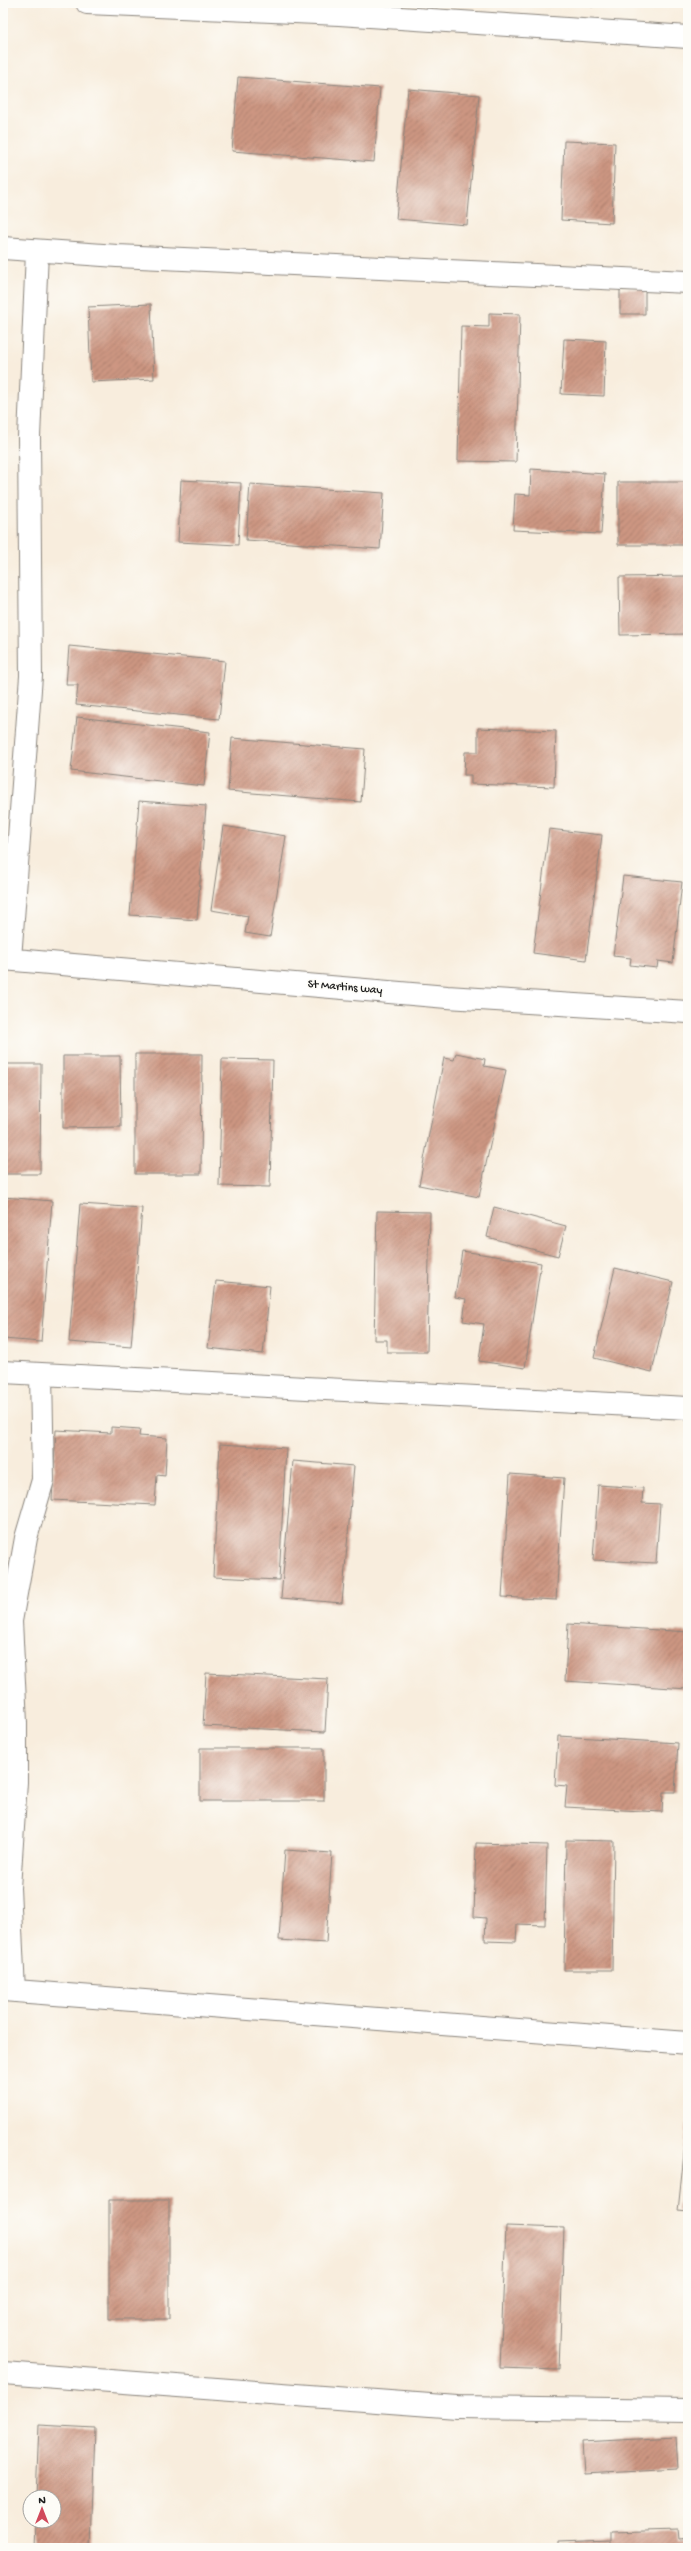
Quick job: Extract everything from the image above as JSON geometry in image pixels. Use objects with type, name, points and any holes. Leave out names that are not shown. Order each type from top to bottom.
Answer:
[{"type":"street","points":[[88,3],[338,14],[688,37]]},
{"type":"street","points":[[3,248],[37,252],[688,282]]},
{"type":"street","points":[[6,959],[31,676],[29,437],[37,252]]},
{"type":"street","name":"St Martins way","points":[[6,959],[439,996],[688,1012]]},
{"type":"street","points":[[3,1372],[688,1408]]},
{"type":"street","points":[[41,1374],[42,1480],[26,1538],[12,1621],[16,1782],[9,1888],[8,1991],[688,2043]]},
{"type":"street","points":[[3,2373],[457,2407],[688,2410]]},
{"type":"building","points":[[574,3],[594,3],[593,7]]},
{"type":"building","points":[[238,77],[380,88],[374,162],[232,151]]},
{"type":"building","points":[[408,89],[479,95],[467,225],[396,219]]},
{"type":"building","points":[[564,141],[615,143],[612,223],[561,220]]},
{"type":"building","points":[[620,289],[645,289],[645,314],[620,314]]},
{"type":"building","points":[[151,304],[154,379],[91,382],[88,307]]},
{"type":"building","points":[[489,313],[520,314],[516,462],[458,461],[461,326],[489,327]]},
{"type":"building","points":[[564,339],[606,341],[604,396],[561,394]]},
{"type":"building","points":[[531,469],[605,474],[601,534],[513,530],[515,494],[530,495]]},
{"type":"building","points":[[181,480],[241,483],[238,545],[178,542]]},
{"type":"building","points":[[618,482],[688,482],[688,545],[618,545]]},
{"type":"building","points":[[250,484],[384,493],[380,549],[246,540]]},
{"type":"building","points":[[688,576],[688,634],[620,635],[619,577]]},
{"type":"building","points":[[69,646],[225,661],[219,719],[76,705],[78,685],[66,685]]},
{"type":"building","points":[[77,717],[210,732],[204,786],[71,771]]},
{"type":"building","points":[[478,728],[556,731],[554,787],[471,784],[471,775],[464,775],[465,752],[478,752]]},
{"type":"building","points":[[232,738],[365,749],[361,802],[228,791]]},
{"type":"building","points":[[139,801],[206,806],[197,920],[130,915]]},
{"type":"building","points":[[223,826],[286,836],[270,937],[245,933],[248,916],[211,910]]},
{"type":"building","points":[[549,829],[602,835],[586,960],[533,953]]},
{"type":"building","points":[[623,876],[682,882],[673,963],[658,961],[657,968],[630,965],[631,958],[613,956]]},
{"type":"building","points":[[456,1053],[485,1059],[484,1066],[506,1070],[479,1197],[419,1185],[444,1058],[454,1060]]},
{"type":"building","points":[[135,1054],[202,1054],[201,1174],[135,1174]]},
{"type":"building","points":[[63,1056],[120,1056],[121,1127],[63,1128]]},
{"type":"building","points":[[222,1059],[273,1060],[270,1187],[219,1186]]},
{"type":"building","points":[[3,1064],[41,1064],[40,1174],[3,1174]]},
{"type":"building","points":[[3,1197],[52,1201],[41,1342],[3,1339]]},
{"type":"building","points":[[80,1204],[142,1208],[131,1347],[69,1342]]},
{"type":"building","points":[[494,1207],[566,1226],[558,1256],[487,1237]]},
{"type":"building","points":[[377,1211],[430,1212],[427,1352],[387,1352],[387,1340],[374,1340]]},
{"type":"building","points":[[462,1251],[541,1263],[525,1368],[479,1361],[484,1324],[463,1321],[466,1299],[455,1297]]},
{"type":"building","points":[[615,1268],[673,1282],[652,1372],[594,1358]]},
{"type":"building","points":[[216,1281],[270,1286],[263,1354],[208,1348]]},
{"type":"building","points":[[111,1427],[140,1429],[139,1436],[167,1438],[165,1476],[157,1475],[155,1505],[52,1500],[56,1430],[111,1433]]},
{"type":"building","points":[[220,1444],[286,1448],[279,1580],[213,1577]]},
{"type":"building","points":[[293,1461],[354,1466],[342,1603],[281,1598]]},
{"type":"building","points":[[510,1474],[564,1478],[556,1600],[502,1597]]},
{"type":"building","points":[[598,1485],[643,1488],[642,1503],[660,1504],[656,1563],[593,1560]]},
{"type":"building","points":[[568,1624],[688,1632],[688,1689],[565,1681]]},
{"type":"building","points":[[206,1673],[328,1679],[325,1732],[203,1726]]},
{"type":"building","points":[[558,1736],[678,1743],[675,1792],[663,1792],[662,1812],[565,1807],[567,1786],[555,1785]]},
{"type":"building","points":[[200,1748],[324,1748],[324,1801],[200,1801]]},
{"type":"building","points":[[566,1840],[614,1841],[612,1970],[564,1970]]},
{"type":"building","points":[[476,1843],[547,1845],[545,1925],[517,1924],[516,1942],[485,1941],[486,1918],[474,1917]]},
{"type":"building","points":[[285,1850],[332,1853],[326,1943],[279,1940]]},
{"type":"building","points":[[688,2125],[688,2212],[678,2211]]},
{"type":"building","points":[[109,2200],[169,2200],[169,2319],[109,2319]]},
{"type":"building","points":[[506,2226],[564,2228],[559,2370],[500,2368]]},
{"type":"building","points":[[39,2425],[95,2428],[91,2548],[34,2548],[35,2529],[62,2529],[62,2489],[36,2489]]},
{"type":"building","points":[[676,2437],[678,2469],[584,2474],[582,2442]]},
{"type":"building","points":[[677,2530],[678,2539],[688,2538],[688,2548],[558,2548],[558,2543],[612,2541],[612,2532]]}]
